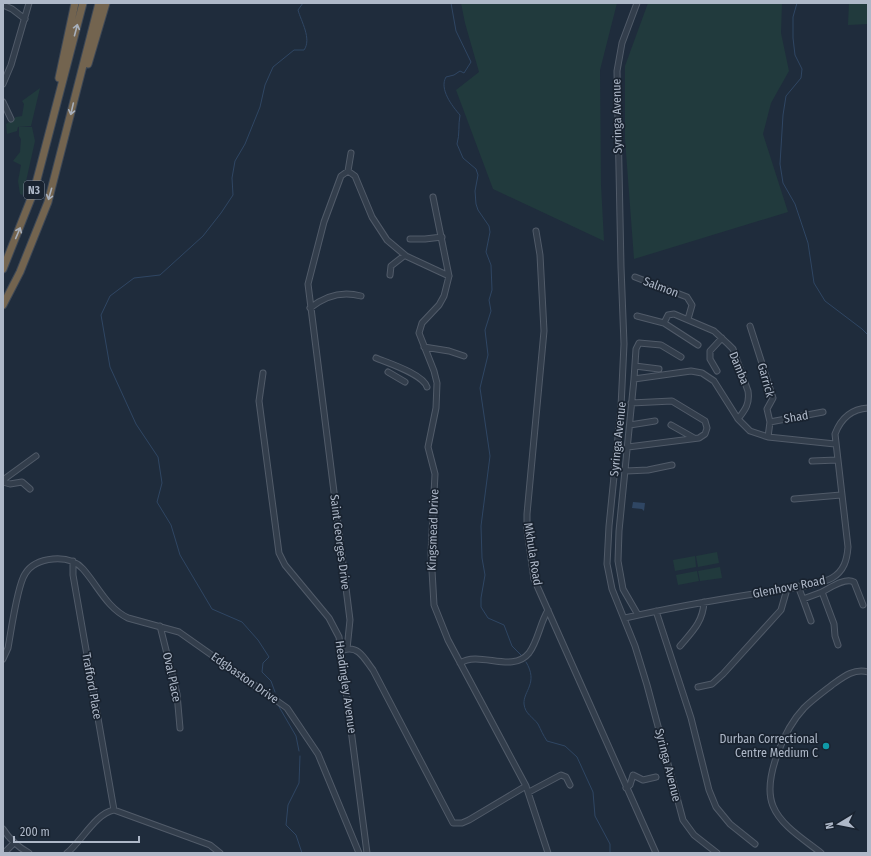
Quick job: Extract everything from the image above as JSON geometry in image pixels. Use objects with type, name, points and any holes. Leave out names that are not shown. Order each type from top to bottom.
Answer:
[{"type":"highway","points":[[55,108],[61,62],[75,3]]},
{"type":"highway","name":"N3","points":[[3,269],[34,190],[84,3]]},
{"type":"highway","name":"N3","points":[[3,306],[20,272],[48,202],[99,3]]},
{"type":"highway","points":[[76,93],[88,62],[106,3]]},
{"type":"street","points":[[3,84],[11,65],[29,3]]},
{"type":"street","name":"Syringa Avenue","points":[[637,3],[621,48],[616,81],[624,344],[620,414],[607,557],[610,580],[635,646],[647,685],[683,820],[694,835],[717,853]]},
{"type":"street","points":[[3,5],[12,9],[25,19]]},
{"type":"street","points":[[3,102],[11,119]]},
{"type":"street","name":"Saint Georges Drive","points":[[344,650],[350,620],[308,284],[313,261],[333,196],[341,176],[348,171],[348,163],[351,153]]},
{"type":"street","points":[[348,171],[355,176],[380,232],[405,255],[449,276]]},
{"type":"street","name":"Kingsmead Drive","points":[[433,197],[449,276],[447,286],[439,305],[425,319],[419,328],[420,337],[434,371],[437,383],[436,408],[428,447],[435,474],[431,553],[433,597],[436,613],[460,663],[526,786],[548,853]]},
{"type":"street","name":"Mkhula Road","points":[[536,231],[540,255],[544,331],[526,519],[534,578],[656,853]]},
{"type":"street","points":[[410,238],[425,239],[442,237]]},
{"type":"street","points":[[390,276],[391,266],[405,255]]},
{"type":"street","points":[[437,271],[445,270],[447,262]]},
{"type":"street","points":[[437,271],[445,278],[447,286]]},
{"type":"street","name":"Salmon","points":[[635,277],[687,297],[692,305],[688,319]]},
{"type":"street","points":[[310,308],[322,298],[346,294],[361,296]]},
{"type":"street","name":"Damba","points":[[664,323],[670,314],[688,319],[714,331],[733,349],[748,391],[748,405],[738,419]]},
{"type":"street","points":[[636,316],[664,323],[698,345]]},
{"type":"street","name":"Garrick","points":[[750,326],[773,398],[767,409],[770,422],[768,437]]},
{"type":"street","points":[[717,370],[710,359],[710,351],[722,338]]},
{"type":"street","points":[[638,615],[623,589],[618,562],[619,531],[637,346],[640,343],[661,345],[681,357]]},
{"type":"street","points":[[424,347],[449,351],[464,356]]},
{"type":"street","points":[[376,358],[414,375],[423,381],[427,387]]},
{"type":"street","points":[[635,366],[659,368]]},
{"type":"street","points":[[634,380],[691,371],[702,373],[714,381],[738,419],[750,431],[768,437],[835,444]]},
{"type":"street","points":[[388,372],[405,382]]},
{"type":"street","name":"Headingley Avenue","points":[[263,373],[259,401],[279,553],[285,565],[329,618],[337,632],[344,650],[367,853]]},
{"type":"street","points":[[628,448],[694,438],[705,434],[707,424],[702,419],[672,401],[631,403]]},
{"type":"street","name":"Glenhove Road","points":[[624,618],[704,602],[787,589],[827,580],[843,568],[847,559],[848,547],[835,434],[844,417],[858,409],[868,408]]},
{"type":"street","name":"Shad","points":[[770,422],[823,412]]},
{"type":"street","points":[[630,425],[655,421]]},
{"type":"street","points":[[671,425],[694,438]]},
{"type":"street","points":[[30,490],[22,482],[10,484],[3,481],[36,456]]},
{"type":"street","points":[[812,461],[837,460]]},
{"type":"street","points":[[626,470],[648,470],[672,465]]},
{"type":"street","points":[[794,499],[841,495]]},
{"type":"street","points":[[3,659],[8,648],[24,576],[40,561],[58,558],[73,561]]},
{"type":"street","name":"Edgbaston Drive","points":[[73,561],[83,569],[108,603],[120,614],[128,618],[179,632],[287,708],[318,754],[359,853]]},
{"type":"street","name":"Trafford Place","points":[[73,561],[73,575],[114,810]]},
{"type":"street","points":[[803,599],[846,581],[852,581],[854,582],[863,604]]},
{"type":"street","points":[[798,586],[811,622]]},
{"type":"street","points":[[698,687],[712,684],[728,668],[780,610],[787,589]]},
{"type":"street","points":[[822,592],[834,624],[835,636],[838,645]]},
{"type":"street","points":[[680,646],[699,624],[703,614],[704,602]]},
{"type":"street","points":[[460,663],[471,659],[512,662],[522,658],[531,649],[548,610]]},
{"type":"street","points":[[656,611],[690,718],[709,790],[716,807],[730,824],[755,844]]},
{"type":"street","name":"Oval Place","points":[[160,626],[177,694],[180,728]]},
{"type":"street","points":[[344,650],[352,648],[358,650],[376,675],[453,823],[462,823],[469,820],[526,786]]},
{"type":"street","points":[[821,853],[787,825],[773,806],[769,786],[780,747],[789,729],[804,708],[851,673],[868,672]]},
{"type":"street","points":[[528,792],[561,775],[566,777],[570,785]]},
{"type":"street","points":[[626,788],[630,785],[633,775],[643,780],[656,777]]},
{"type":"street","points":[[67,853],[105,812],[114,810],[210,845],[220,853]]},
{"type":"street","points":[[3,829],[14,843],[29,853]]},
{"type":"street","points":[[4,853],[14,843]]},
{"type":"green space","points":[[461,3],[617,3],[600,70],[601,185],[604,241],[493,189],[456,90],[479,72]]},
{"type":"green space","points":[[648,3],[782,3],[781,33],[789,71],[771,103],[763,134],[788,212],[634,259],[625,139],[625,66]]},
{"type":"green space","points":[[849,3],[868,3],[868,24],[848,25]]},
{"type":"green space","points":[[40,88],[31,126],[18,127],[17,131],[7,134],[6,124],[16,117],[22,116],[24,104],[22,101]]},
{"type":"green space","points":[[19,127],[32,127],[35,141],[23,195],[20,194],[18,181],[21,165],[13,161],[20,152],[21,139],[19,136]]},
{"type":"green space","points":[[717,552],[719,563],[698,567],[696,556]]},
{"type":"green space","points":[[695,556],[696,567],[675,571],[673,560]]},
{"type":"green space","points":[[720,567],[722,578],[700,581],[698,571]]},
{"type":"green space","points":[[697,571],[699,581],[678,585],[676,575]]},
{"type":"water","points":[[633,502],[645,503],[644,511],[642,509],[632,508]]},
{"type":"waterway","points":[[275,692],[271,681],[262,672],[263,663],[269,657],[258,640],[242,622],[212,609],[180,555],[171,525],[157,502],[162,483],[158,457],[136,424],[110,367],[101,315],[110,296],[134,278],[160,275],[203,236],[233,195],[232,178],[235,161],[245,144],[260,107],[265,85],[273,67],[294,50],[304,50],[306,46],[307,41],[305,30],[298,10],[303,3]]},
{"type":"waterway","points":[[451,3],[456,31],[471,62],[464,73],[460,71],[454,75],[446,77],[444,87],[447,97],[460,115],[457,144],[463,158],[476,169],[478,175],[475,191],[476,204],[478,210],[489,226],[490,232],[486,252],[491,265],[492,290],[489,300],[491,311],[485,330],[488,355],[480,388],[490,456],[481,526],[482,558],[485,575],[481,607],[488,618],[504,625],[512,646],[521,655]]},
{"type":"waterway","points":[[797,3],[793,17],[793,38],[795,55],[802,69],[801,78],[786,96],[783,115],[780,164],[783,183],[795,204],[808,243],[814,283],[825,301],[868,335]]},
{"type":"waterway","points":[[526,662],[530,669],[531,676],[530,686],[524,699],[526,710],[538,724],[547,741],[565,746],[577,757],[593,792],[595,816],[610,844],[610,853]]},
{"type":"waterway","points":[[278,705],[296,736],[299,751]]},
{"type":"waterway","points":[[300,756],[299,783],[288,805],[286,825],[296,835],[302,853]]},
{"type":"place","name":"Durban Correctional Centre Medium C","points":[[826,746]]}]
